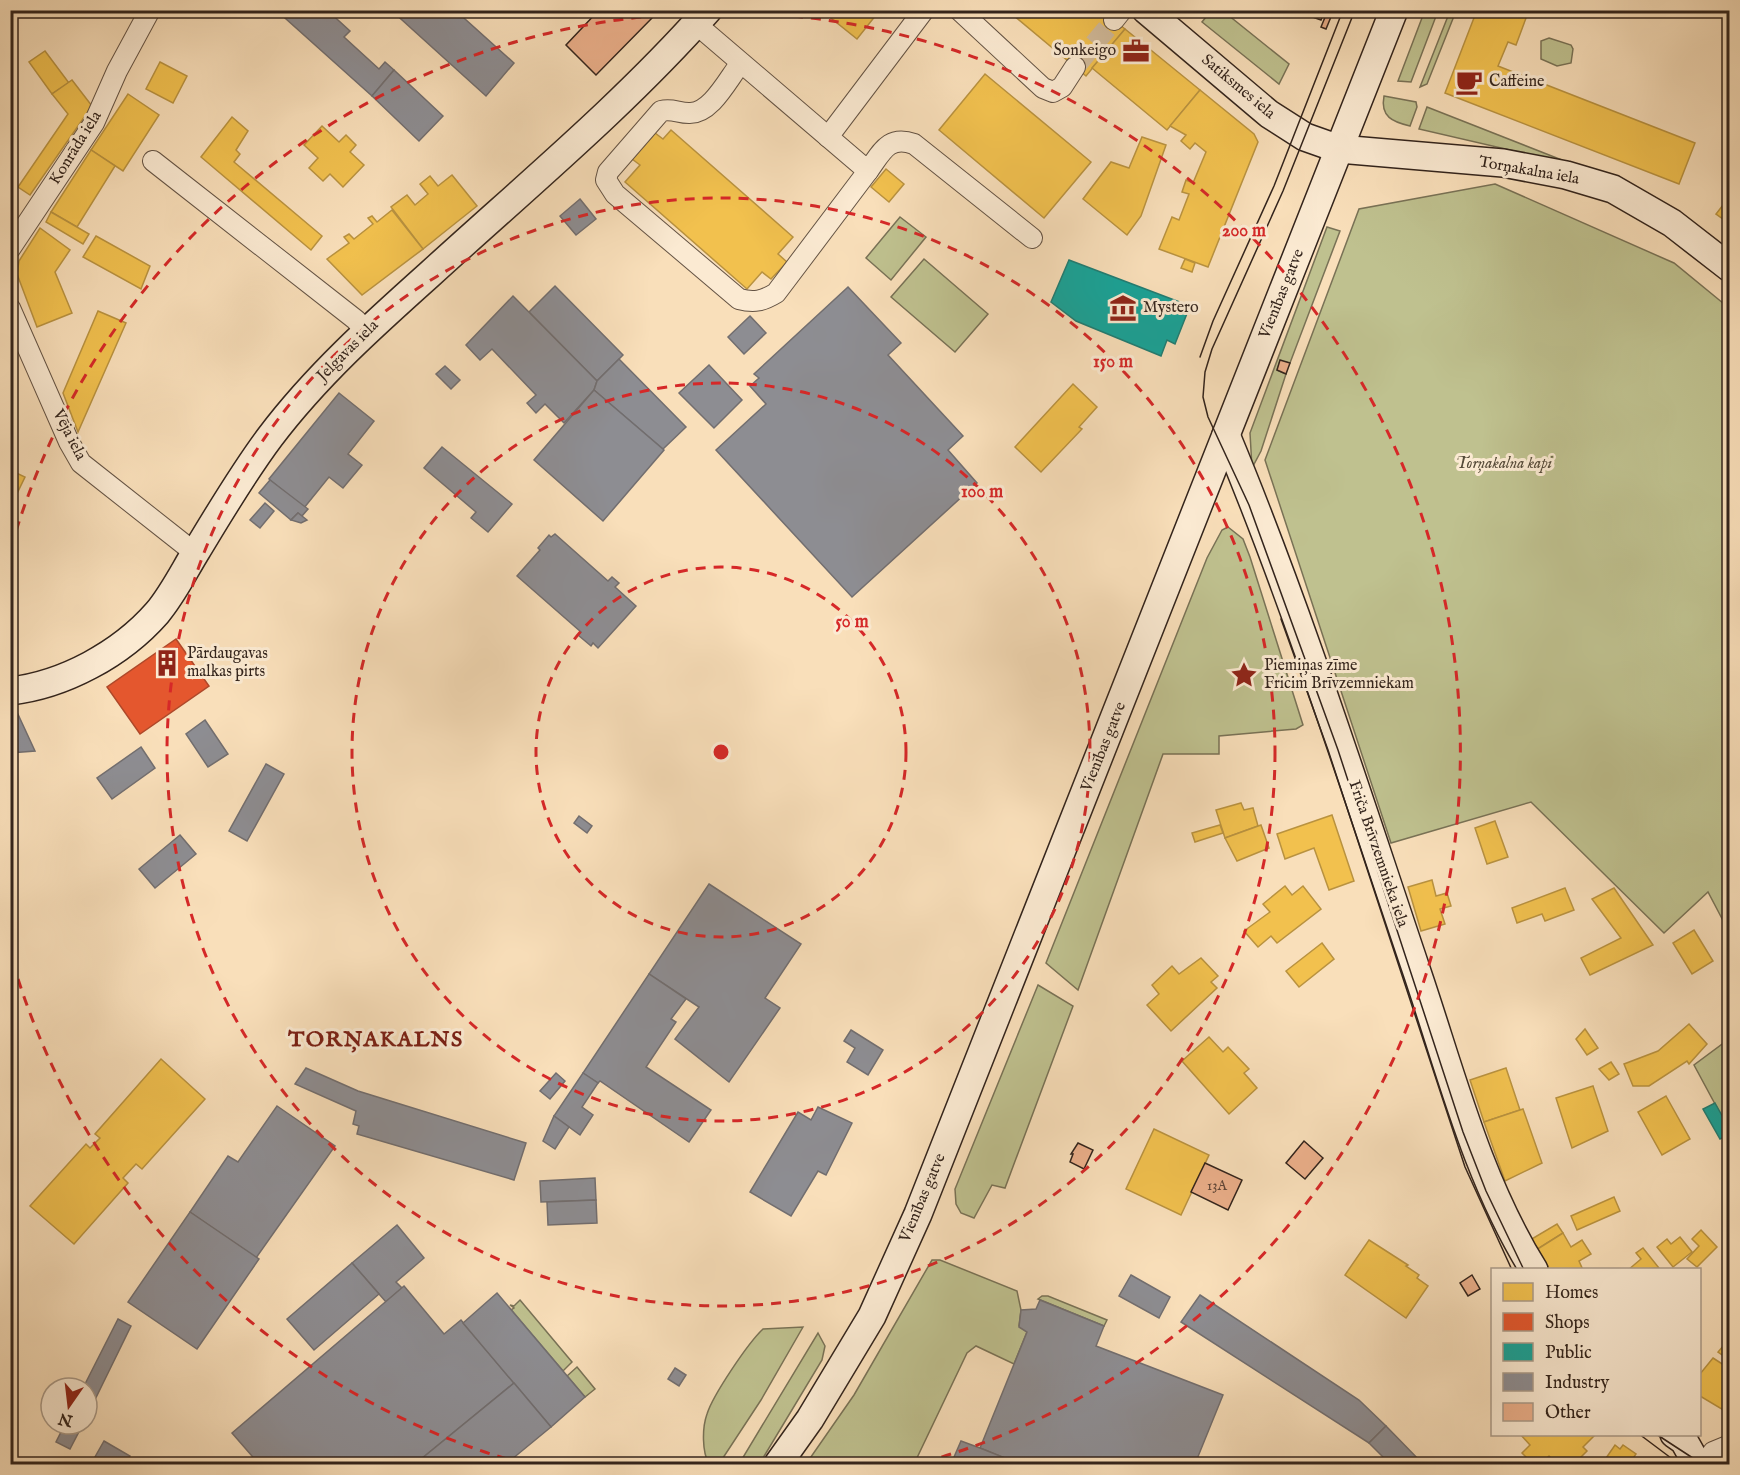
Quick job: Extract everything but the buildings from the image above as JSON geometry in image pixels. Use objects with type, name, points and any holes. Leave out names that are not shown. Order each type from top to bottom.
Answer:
[{"type":"street","name":"Konrāda iela","points":[[10,249],[94,123],[117,71],[150,10]]},
{"type":"street","points":[[828,137],[924,10]]},
{"type":"street","points":[[959,10],[1043,88],[1053,92],[1062,87],[1076,67]]},
{"type":"street","name":"Satiksmes iela","points":[[1146,10],[1274,118],[1305,137],[1339,149]]},
{"type":"street","name":"Vienības gatve","points":[[778,1464],[810,1419],[872,1316],[918,1215],[1394,10]]},
{"type":"street","points":[[702,17],[740,64],[868,171]]},
{"type":"street","name":"Jelgavas iela","points":[[10,691],[32,688],[54,681],[91,664],[124,643],[157,613],[270,437],[324,373],[621,100],[702,17]]},
{"type":"street","points":[[740,64],[708,106],[698,112],[689,113],[670,108],[661,111],[608,172],[606,180],[615,194],[739,299],[758,301],[776,293],[890,143],[902,140],[914,144],[1032,238]]},
{"type":"street","name":"Torņakalna iela","points":[[1339,149],[1503,164],[1566,175],[1613,189],[1672,223],[1730,268]]},
{"type":"street","points":[[153,160],[347,312],[366,332]]},
{"type":"street","name":"Vēja iela","points":[[10,308],[81,463],[195,552]]},
{"type":"street","name":"Friča Brīvzemnieka iela","points":[[1226,435],[1254,502],[1336,730],[1480,1162],[1511,1233],[1533,1268]]},
{"type":"street","points":[[1677,1436],[1684,1441],[1697,1464]]},
{"type":"street","points":[[1704,1464],[1713,1452],[1730,1444]]},
{"type":"green space","points":[[1425,10],[1438,11],[1411,82],[1398,81]]},
{"type":"green space","points":[[1211,11],[1223,11],[1289,64],[1279,84],[1202,22]]},
{"type":"green space","points":[[1450,11],[1456,11],[1427,84],[1420,87]]},
{"type":"green space","points":[[1549,38],[1571,45],[1573,49],[1571,63],[1557,66],[1541,59],[1541,41]]},
{"type":"green space","points":[[1384,96],[1416,102],[1417,107],[1410,126],[1398,123],[1386,114]]},
{"type":"green space","points":[[1427,107],[1562,160],[1562,162],[1419,129]]},
{"type":"green space","name":"Torņakalna kapi","points":[[1495,184],[1674,263],[1729,308],[1729,932],[1708,892],[1664,933],[1531,802],[1391,843],[1265,460],[1359,209]]},
{"type":"green space","points":[[900,217],[926,237],[891,280],[866,258]]},
{"type":"green space","points":[[1327,227],[1340,231],[1290,363],[1280,361],[1277,370],[1286,374],[1261,451],[1252,468],[1250,433]]},
{"type":"green space","points":[[924,259],[988,314],[955,352],[891,297]]},
{"type":"green space","points":[[1228,527],[1243,539],[1250,557],[1303,725],[1296,729],[1219,736],[1219,754],[1163,754],[1078,990],[1046,963],[1207,558],[1222,530]]},
{"type":"green space","points":[[1038,985],[1073,1006],[1005,1188],[992,1185],[974,1218],[961,1213],[956,1204],[955,1189]]},
{"type":"green space","points":[[1729,1039],[1729,1130],[1694,1065]]},
{"type":"green space","points":[[932,1260],[940,1260],[1017,1291],[1021,1310],[1019,1326],[1027,1332],[1014,1364],[976,1346],[967,1353],[914,1464],[806,1464],[854,1395]]},
{"type":"green space","points":[[1048,1296],[1107,1320],[1104,1326],[1038,1299]]},
{"type":"green space","points":[[520,1300],[572,1362],[563,1371],[511,1310],[514,1308],[510,1305],[514,1306]]},
{"type":"green space","points":[[803,1327],[761,1400],[719,1464],[709,1464],[704,1447],[705,1420],[716,1395],[732,1370],[763,1329]]},
{"type":"green space","points":[[818,1333],[825,1346],[822,1360],[763,1458],[759,1464],[739,1464]]},
{"type":"green space","points":[[577,1367],[595,1389],[585,1397],[567,1376]]},
{"type":"tunnel","points":[[1075,67],[1114,20]]},
{"type":"tram line","points":[[1200,357],[1213,321],[1274,186],[1343,10]]},
{"type":"tram line","points":[[1355,10],[1283,191],[1212,349],[1205,372],[1203,397],[1208,417],[1249,505],[1338,750],[1463,1132],[1486,1191],[1523,1268]]},
{"type":"tram line","points":[[1281,619],[1328,750],[1465,1167],[1511,1268]]},
{"type":"tram line","points":[[1642,1436],[1679,1464]]},
{"type":"tram line","points":[[1659,1436],[1702,1464]]},
{"type":"place","name":"Sonkeigo","points":[[1136,51]]},
{"type":"place","name":"Caffeine","points":[[1469,82]]},
{"type":"place","name":"Mystero","points":[[1123,308]]},
{"type":"place","name":"Pārdaugavas malkas pirts","points":[[167,663]]},
{"type":"place","name":"Piemiņas zīme Fricim Brīvzemniekam","points":[[1244,675]]},
{"type":"district","name":"TORŅAKALNS","points":[[376,1040]]}]
